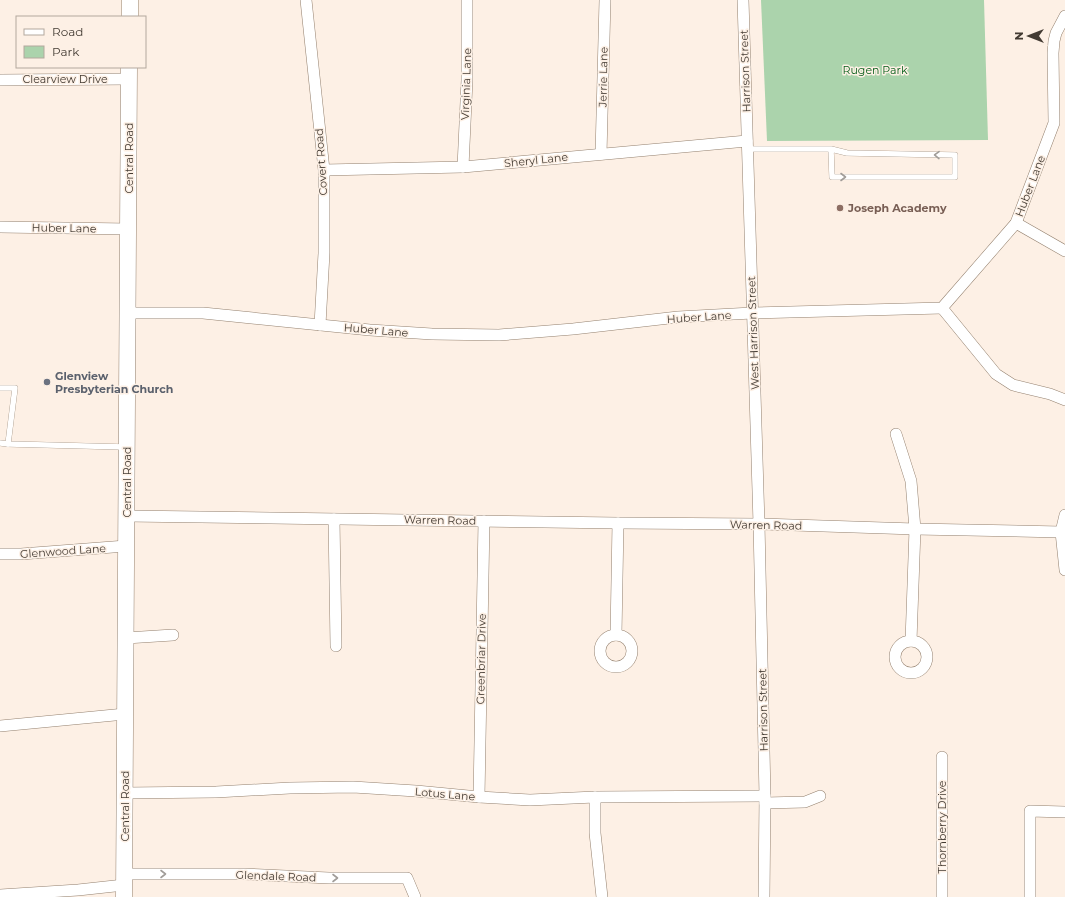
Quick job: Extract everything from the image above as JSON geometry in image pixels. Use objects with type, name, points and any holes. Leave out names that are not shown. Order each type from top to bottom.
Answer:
[{"type":"main road","points":[[130,0],[130,16]]},
{"type":"main road","name":"Central Road","points":[[124,885],[129,73]]},
{"type":"street","name":"Covert Road","points":[[306,0],[324,170],[324,253],[320,325]]},
{"type":"street","name":"Virginia Lane","points":[[463,167],[467,80],[467,0]]},
{"type":"street","name":"Jerrie Lane","points":[[601,154],[605,0]]},
{"type":"street","name":"Harrison Street","points":[[743,0],[747,145]]},
{"type":"street","name":"Huber Lane","points":[[128,313],[203,313],[370,330],[432,334],[499,334],[573,329],[678,317],[752,313],[942,308],[1016,223],[1060,123],[1053,53],[1056,33],[1065,16]]},
{"type":"street","name":"Clearview Drive","points":[[0,80],[129,73]]},
{"type":"street","name":"Sheryl Lane","points":[[324,170],[463,167],[601,154],[747,145]]},
{"type":"street","name":"West Harrison Street","points":[[747,145],[759,524]]},
{"type":"street","points":[[1016,223],[1065,251]]},
{"type":"street","name":"Huber Lane","points":[[0,227],[128,229]]},
{"type":"street","points":[[942,308],[996,374],[1014,385],[1050,394],[1065,400]]},
{"type":"street","points":[[896,434],[911,481],[915,529],[911,641]]},
{"type":"street","points":[[1065,515],[1061,532],[1065,570]]},
{"type":"street","name":"Warren Road","points":[[127,516],[759,524],[1061,532]]},
{"type":"street","points":[[334,519],[336,646]]},
{"type":"street","name":"Greenbriar Drive","points":[[479,797],[484,521]]},
{"type":"street","points":[[616,635],[618,523]]},
{"type":"street","name":"Harrison Street","points":[[759,524],[765,800],[764,897]]},
{"type":"street","name":"Glenwood Lane","points":[[0,554],[20,554],[126,546]]},
{"type":"street","points":[[126,638],[173,635]]},
{"type":"street","points":[[0,726],[125,714]]},
{"type":"street","name":"Thornberry Drive","points":[[942,757],[942,897]]},
{"type":"street","name":"Lotus Lane","points":[[125,793],[216,792],[290,788],[353,787],[530,800],[595,797],[806,802],[820,796]]},
{"type":"street","points":[[595,797],[595,833],[602,897]]},
{"type":"street","points":[[1030,897],[1030,811],[1065,812]]},
{"type":"street","name":"Glendale Road","points":[[124,885],[244,874],[329,878],[407,878],[415,897]]},
{"type":"street","points":[[0,895],[78,890],[124,885]]},
{"type":"lane","points":[[747,145],[831,149],[847,153],[955,155],[955,177],[832,177],[831,149]]},
{"type":"lane","points":[[0,388],[15,388],[8,444]]},
{"type":"lane","points":[[0,443],[127,447]]},
{"type":"green space","name":"Rugen Park","points":[[761,0],[984,0],[988,140],[767,141]]},
{"type":"place","name":"Joseph Academy","points":[[840,208]]},
{"type":"place","name":"Glenview Presbyterian Church","points":[[47,382]]}]
